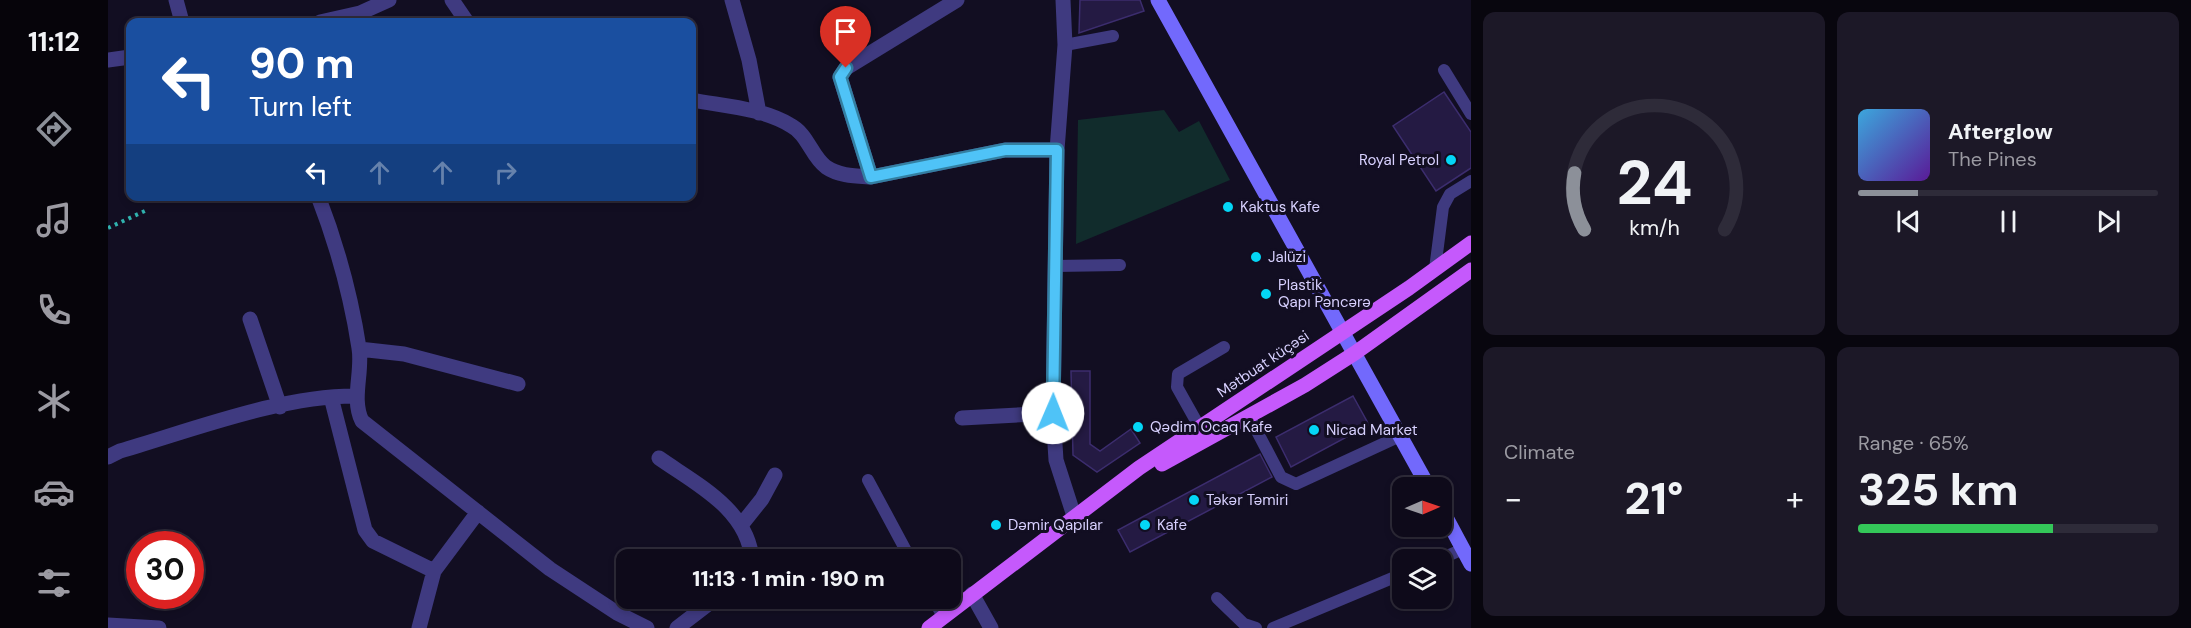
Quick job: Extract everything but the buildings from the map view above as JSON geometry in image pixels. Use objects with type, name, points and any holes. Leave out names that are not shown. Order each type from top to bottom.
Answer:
[{"type":"main road","points":[[1158,0],[1423,477]]},
{"type":"main road","name":"Mətbuat küçəsi","points":[[929,628],[1138,468],[1343,332],[1471,243]]},
{"type":"main road","name":"Mətbuat küçəsi","points":[[1074,516],[1355,353],[1471,270]]},
{"type":"main road","points":[[1452,529],[1471,564]]},
{"type":"street","points":[[176,0],[181,18]]},
{"type":"street","points":[[338,18],[360,13],[389,0]]},
{"type":"street","points":[[452,0],[464,18]]},
{"type":"street","points":[[732,0],[749,60],[759,113]]},
{"type":"street","points":[[871,177],[840,77],[846,68],[957,0]]},
{"type":"street","points":[[1063,0],[1065,45],[1057,150],[1053,413],[1056,460],[1074,516]]},
{"type":"street","points":[[108,60],[126,58]]},
{"type":"street","points":[[696,100],[759,113],[789,124],[798,130],[824,166],[849,175],[871,177],[1005,150],[1057,150]]},
{"type":"street","points":[[320,201],[343,271],[359,349],[358,413],[372,430],[558,575],[617,613],[647,628]]},
{"type":"street","points":[[250,319],[280,407]]},
{"type":"street","points":[[359,349],[404,354],[518,384]]},
{"type":"street","points":[[108,457],[120,451],[280,407],[331,397],[357,396]]},
{"type":"street","points":[[331,397],[365,530],[373,541],[434,571]]},
{"type":"street","points":[[962,418],[1053,413]]},
{"type":"street","points":[[659,458],[725,505],[742,524],[751,549]]},
{"type":"street","points":[[742,524],[762,499],[775,476]]},
{"type":"street","points":[[419,628],[434,571],[478,512]]},
{"type":"street","points":[[972,594],[991,628]]},
{"type":"street","points":[[676,628],[701,609]]},
{"type":"street","points":[[108,625],[159,628]]},
{"type":"lane","points":[[1065,45],[1113,36]]},
{"type":"lane","points":[[1444,70],[1471,114]]},
{"type":"lane","points":[[1435,269],[1443,207],[1450,194],[1471,181]]},
{"type":"lane","points":[[1055,266],[1120,265]]},
{"type":"lane","points":[[1200,428],[1177,387],[1178,374],[1224,347]]},
{"type":"lane","points":[[1249,416],[1281,477],[1296,484],[1400,436]]},
{"type":"lane","points":[[868,480],[905,549]]},
{"type":"lane","points":[[1452,554],[1463,549]]},
{"type":"lane","points":[[1273,628],[1392,578]]},
{"type":"lane","points":[[1216,598],[1244,624],[1256,628]]},
{"type":"lane","points":[[939,609],[943,617]]},
{"type":"path","points":[[108,228],[147,210]]},
{"type":"green space","points":[[1164,110],[1179,132],[1199,121],[1230,180],[1076,244],[1078,120]]},
{"type":"place","name":"Royal Petrol","points":[[1451,160]]},
{"type":"place","name":"Kaktus Kafe","points":[[1228,207]]},
{"type":"place","name":"Jalüzi","points":[[1256,257]]},
{"type":"place","name":"Plastik Qapı Pəncərə","points":[[1266,294]]},
{"type":"place","name":"Qədim Ocaq Kafe","points":[[1138,427]]},
{"type":"place","name":"Nicad Market","points":[[1314,430]]},
{"type":"place","name":"Təkər Təmiri","points":[[1194,500]]},
{"type":"place","name":"Dəmir Qapılar","points":[[996,525]]},
{"type":"place","name":"Kafe","points":[[1145,525]]},
{"type":"route","points":[[846,68],[840,77],[871,177],[1005,150],[1057,150],[1053,413]]}]
